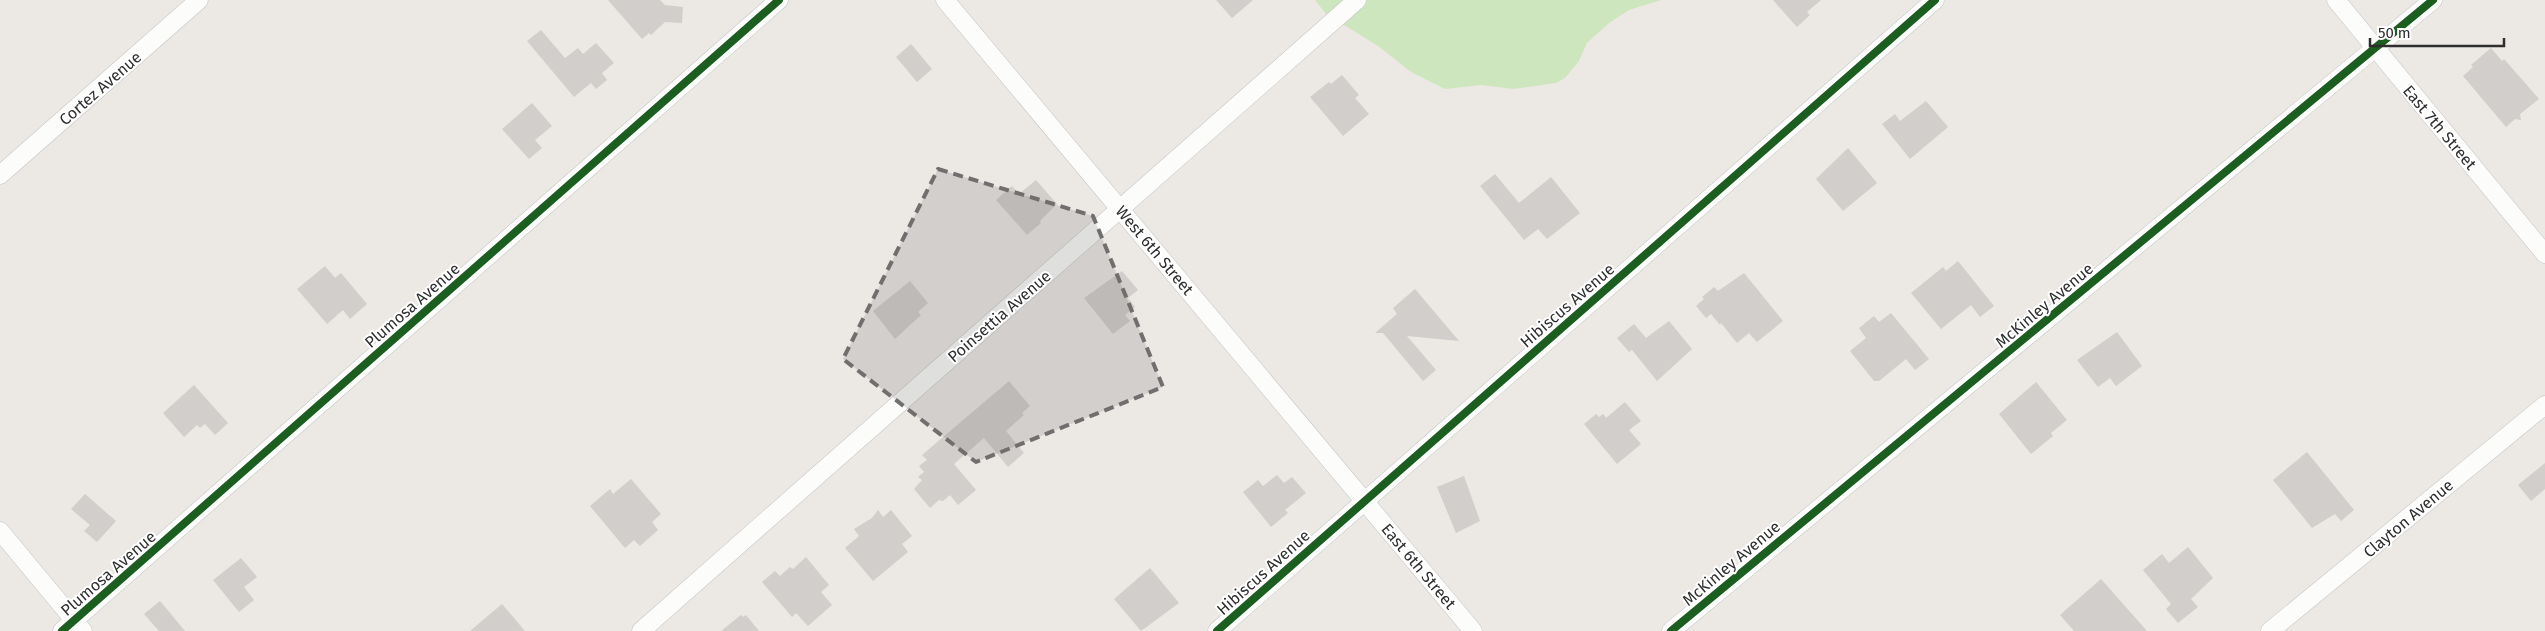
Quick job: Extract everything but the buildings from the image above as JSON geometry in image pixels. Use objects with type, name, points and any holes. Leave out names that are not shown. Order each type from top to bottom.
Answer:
[{"type":"street","name":"Cortez Avenue","points":[[0,175],[199,0]]},
{"type":"street","name":"Plumosa Avenue","points":[[74,627],[779,0]]},
{"type":"street","name":"West 6th Street","points":[[945,0],[1365,500]]},
{"type":"street","name":"Poinsettia Avenue","points":[[641,631],[1356,0]]},
{"type":"street","name":"Hibiscus Avenue","points":[[1217,631],[1935,0]]},
{"type":"street","name":"East 7th Street","points":[[2336,0],[2545,254]]},
{"type":"street","name":"McKinley Avenue","points":[[1671,631],[2433,0]]},
{"type":"street","name":"Clayton Avenue","points":[[2270,631],[2545,405]]},
{"type":"street","name":"East 6th Street","points":[[1365,500],[1473,631]]},
{"type":"street","points":[[0,531],[74,627]]},
{"type":"highlighted area","points":[[938,169],[1093,216],[1163,387],[976,462],[843,359]]},
{"type":"green space","points":[[1315,0],[1661,0],[1629,10],[1609,23],[1587,43],[1579,61],[1565,78],[1556,83],[1513,89],[1482,85],[1445,89],[1411,72],[1378,46],[1326,14]]},
{"type":"cycle path","points":[[62,631],[779,0]]},
{"type":"cycle path","points":[[1217,631],[1935,0]]},
{"type":"cycle path","points":[[1671,631],[2433,0]]}]
